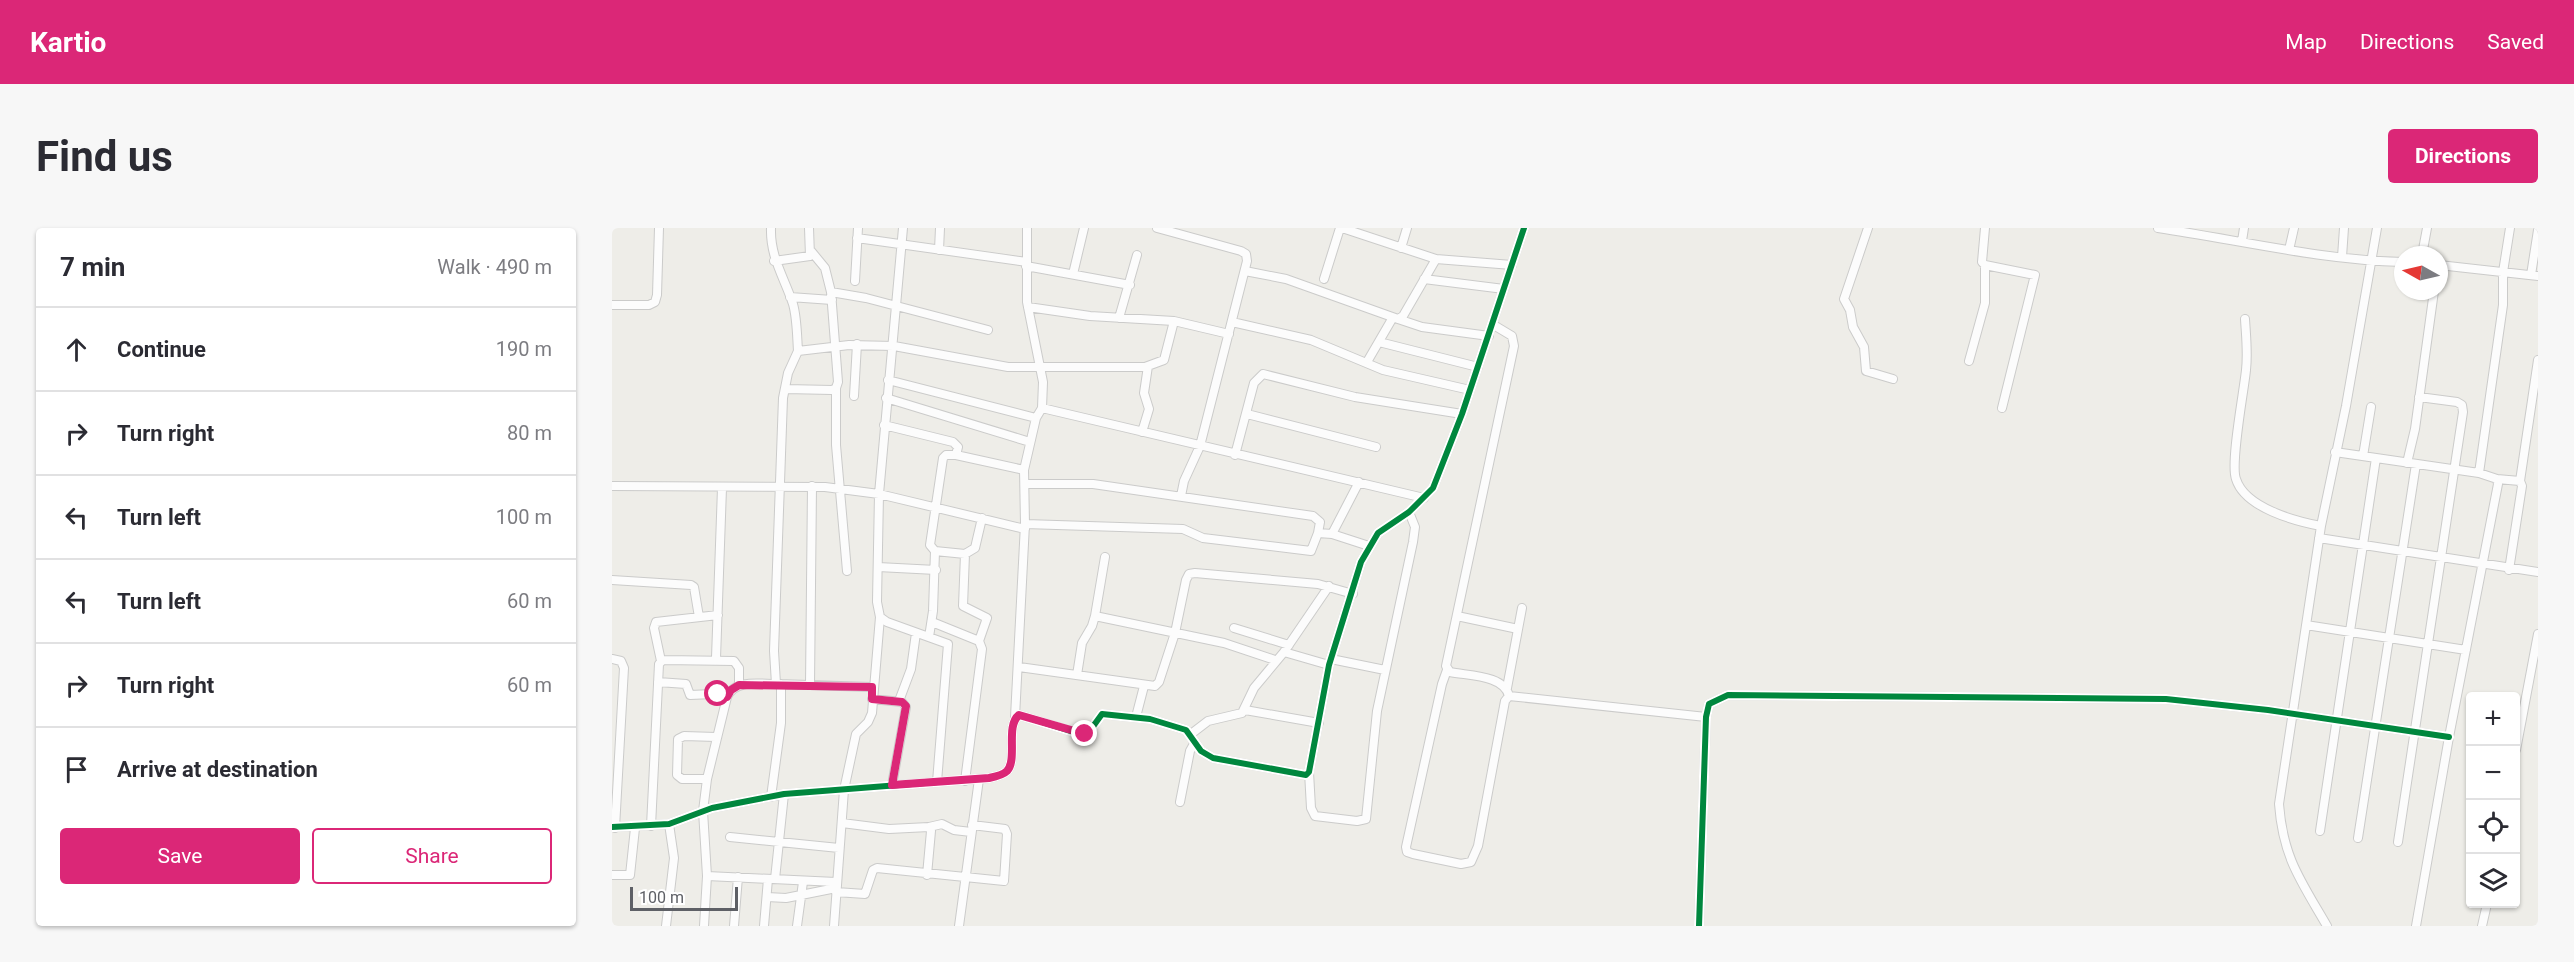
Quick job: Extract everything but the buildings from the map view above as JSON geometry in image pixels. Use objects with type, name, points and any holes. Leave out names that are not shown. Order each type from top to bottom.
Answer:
[{"type":"street","points":[[612,305],[649,305],[655,302],[659,228]]},
{"type":"street","points":[[771,228],[771,249],[774,261],[794,307],[798,351],[788,373],[781,428],[781,486],[774,651],[781,723],[771,796]]},
{"type":"street","points":[[810,228],[811,251],[825,268],[831,296],[838,382],[836,388],[840,489],[847,571]]},
{"type":"street","points":[[855,281],[858,228]]},
{"type":"street","points":[[834,926],[844,790],[856,734],[870,719],[872,699],[880,617],[877,602],[879,494],[903,228]]},
{"type":"street","points":[[939,250],[940,228]]},
{"type":"street","points":[[612,659],[621,661],[624,668],[613,827],[635,828],[669,824],[703,811],[784,794],[965,781],[1004,773],[1009,768],[1016,717],[1019,667],[1025,526],[1024,470],[1036,418],[1042,408],[1043,382],[1028,307],[1027,228]]},
{"type":"street","points":[[1073,274],[1084,228]]},
{"type":"street","points":[[1157,228],[1246,254],[1245,271],[1200,446],[1184,481],[1181,496]]},
{"type":"street","points":[[1324,279],[1341,228],[1436,259],[1512,265]]},
{"type":"street","points":[[1401,248],[1407,228]]},
{"type":"street","points":[[1409,512],[1415,527],[1413,542],[1385,670],[1372,749],[1366,819],[1315,816],[1311,808],[1309,772],[1330,662],[1369,546],[1378,533],[1409,512],[1424,498],[1439,475],[1489,336],[1524,228]]},
{"type":"street","points":[[1868,228],[1844,298],[1851,310],[1853,327],[1864,347],[1866,370],[1893,379]]},
{"type":"street","points":[[1969,361],[1987,294],[1985,265],[1981,256],[1985,228]]},
{"type":"street","points":[[2158,228],[2289,250],[2370,261],[2394,262]]},
{"type":"street","points":[[2242,241],[2244,228]]},
{"type":"street","points":[[2289,250],[2294,228]]},
{"type":"street","points":[[2342,257],[2344,228]]},
{"type":"street","points":[[2327,926],[2290,862],[2281,828],[2278,804],[2321,526],[2365,305],[2370,261],[2377,228]]},
{"type":"street","points":[[2424,246],[2427,228]]},
{"type":"street","points":[[2479,473],[2503,305],[2503,272],[2510,228]]},
{"type":"street","points":[[2448,266],[2534,275],[2538,230]]},
{"type":"street","points":[[857,238],[1026,264],[1130,285]]},
{"type":"street","points":[[774,261],[805,258],[811,251]]},
{"type":"street","points":[[1119,318],[1137,255]]},
{"type":"street","points":[[1367,362],[1395,319],[1403,316],[1436,259]]},
{"type":"street","points":[[1985,265],[2036,275],[2002,408]]},
{"type":"street","points":[[1245,271],[1286,279],[1422,327],[1489,336]]},
{"type":"street","points":[[1424,279],[1504,289]]},
{"type":"street","points":[[790,297],[866,298],[988,330]]},
{"type":"street","points":[[2358,838],[2402,552],[2433,300]]},
{"type":"street","points":[[1028,307],[1119,318],[1174,321],[1229,334]]},
{"type":"street","points":[[2245,319],[2247,364],[2235,463],[2236,482],[2252,498],[2281,516],[2321,526]]},
{"type":"street","points":[[798,351],[857,344],[894,346],[1008,367],[1148,366],[1164,360],[1174,321]]},
{"type":"street","points":[[1232,322],[1311,340],[1393,373],[1470,390]]},
{"type":"street","points":[[1492,324],[1512,336],[1514,346],[1447,670],[1406,846],[1407,852],[1461,864],[1471,862],[1478,846],[1522,608]]},
{"type":"street","points":[[1379,342],[1478,367]]},
{"type":"street","points":[[854,396],[857,344]]},
{"type":"street","points":[[2509,570],[2538,360]]},
{"type":"street","points":[[1142,432],[1149,409],[1144,393],[1148,366]]},
{"type":"street","points":[[1235,455],[1254,383],[1263,374],[1355,397],[1462,414]]},
{"type":"street","points":[[888,380],[1036,418]]},
{"type":"street","points":[[785,389],[836,388]]},
{"type":"street","points":[[886,398],[1030,442]]},
{"type":"street","points":[[2398,843],[2463,412],[2462,405],[2451,401],[2420,398]]},
{"type":"street","points":[[2363,456],[2371,407]]},
{"type":"street","points":[[1042,408],[1424,498]]},
{"type":"street","points":[[1247,414],[1376,447]]},
{"type":"street","points":[[884,425],[953,442],[958,447],[956,455]]},
{"type":"street","points":[[2335,453],[2520,481]]},
{"type":"street","points":[[929,637],[936,570],[935,551],[930,545],[934,506],[943,458],[946,455],[956,455],[1024,470]]},
{"type":"street","points":[[2320,831],[2376,458]]},
{"type":"street","points":[[2416,926],[2497,479]]},
{"type":"street","points":[[1332,534],[1359,482]]},
{"type":"street","points":[[612,486],[722,488],[812,486],[879,494],[1025,526],[1183,529],[1203,538],[1311,551],[1320,522],[1313,516],[1093,484],[1025,484]]},
{"type":"street","points":[[810,685],[812,486]]},
{"type":"street","points":[[716,658],[722,488]]},
{"type":"street","points":[[935,551],[965,554],[975,548],[982,518]]},
{"type":"street","points":[[1318,533],[1332,534],[1369,546]]},
{"type":"street","points":[[2319,538],[2509,570],[2538,572]]},
{"type":"street","points":[[965,554],[963,606],[987,618],[979,641],[982,649],[965,781]]},
{"type":"street","points":[[1077,675],[1082,643],[1095,616],[1105,557]]},
{"type":"street","points":[[878,567],[936,570]]},
{"type":"street","points":[[1019,667],[1152,687],[1159,682],[1175,633],[1189,574],[1329,586],[1353,594]]},
{"type":"street","points":[[612,580],[692,585],[699,617]]},
{"type":"street","points":[[1180,802],[1193,738],[1208,721],[1238,715],[1245,710],[1254,688],[1286,648],[1329,586]]},
{"type":"street","points":[[651,826],[661,661],[654,624],[718,615]]},
{"type":"street","points":[[1095,616],[1239,647],[1275,660]]},
{"type":"street","points":[[1457,616],[1518,629]]},
{"type":"street","points":[[880,617],[915,633],[948,644],[937,782]]},
{"type":"street","points":[[932,622],[979,641]]},
{"type":"street","points":[[2306,626],[2466,650]]},
{"type":"street","points":[[1234,628],[1330,662],[1385,670]]},
{"type":"street","points":[[899,701],[911,669],[915,633]]},
{"type":"street","points":[[2517,746],[2538,634]]},
{"type":"street","points":[[661,661],[716,658],[737,663],[739,685]]},
{"type":"street","points":[[1447,670],[1499,682],[1508,692],[1706,717]]},
{"type":"street","points":[[658,682],[686,684],[690,695],[713,694],[727,697]]},
{"type":"street","points":[[704,926],[707,876],[703,811],[716,737],[731,690],[739,685],[778,684],[872,687]]},
{"type":"street","points":[[1136,717],[1144,686]]},
{"type":"street","points":[[1699,926],[1706,717],[1709,704],[1728,695],[2166,699],[2292,713],[2449,738]]},
{"type":"street","points":[[872,699],[899,701],[906,706],[892,785]]},
{"type":"street","points":[[1245,710],[1319,723]]},
{"type":"street","points":[[1016,717],[1024,715],[1080,734],[1089,732],[1102,714],[1136,717],[1171,725],[1193,738],[1201,751],[1223,761],[1300,775],[1309,772]]},
{"type":"street","points":[[707,779],[682,778],[677,775],[678,739],[684,736],[716,737]]},
{"type":"street","points":[[958,926],[979,779]]},
{"type":"street","points":[[764,926],[766,897],[780,843],[784,794]]},
{"type":"street","points":[[707,876],[803,882],[865,894],[874,869],[1001,882],[1005,878],[1005,830],[972,828],[954,830],[942,824],[889,829],[842,823]]},
{"type":"street","points":[[666,926],[674,858],[669,824]]},
{"type":"street","points":[[927,875],[931,831],[929,827]]},
{"type":"street","points":[[612,875],[630,875],[635,828]]},
{"type":"street","points":[[730,837],[838,848]]},
{"type":"street","points":[[734,926],[738,877]]},
{"type":"street","points":[[797,926],[803,882]]},
{"type":"street","points":[[766,897],[801,896],[836,887]]},
{"type":"street","points":[[2482,926],[2486,908]]},
{"type":"cycle path","points":[[612,827],[669,824],[712,808],[784,794],[989,778],[1007,771],[1010,766],[1013,727],[1019,715],[1080,734],[1089,732],[1102,714],[1150,719],[1186,730],[1201,751],[1213,758],[1306,775],[1309,772],[1329,665],[1361,562],[1378,533],[1409,512],[1433,488],[1462,414],[1524,228]]},
{"type":"cycle path","points":[[1699,926],[1706,717],[1709,704],[1728,695],[2166,699],[2268,710],[2449,737]]},
{"type":"route","points":[[718,694],[727,697],[731,690],[739,685],[872,687],[872,699],[904,703],[906,706],[892,785],[965,781],[989,778],[1004,773],[1009,768],[1014,725],[1019,715],[1085,734]]}]
